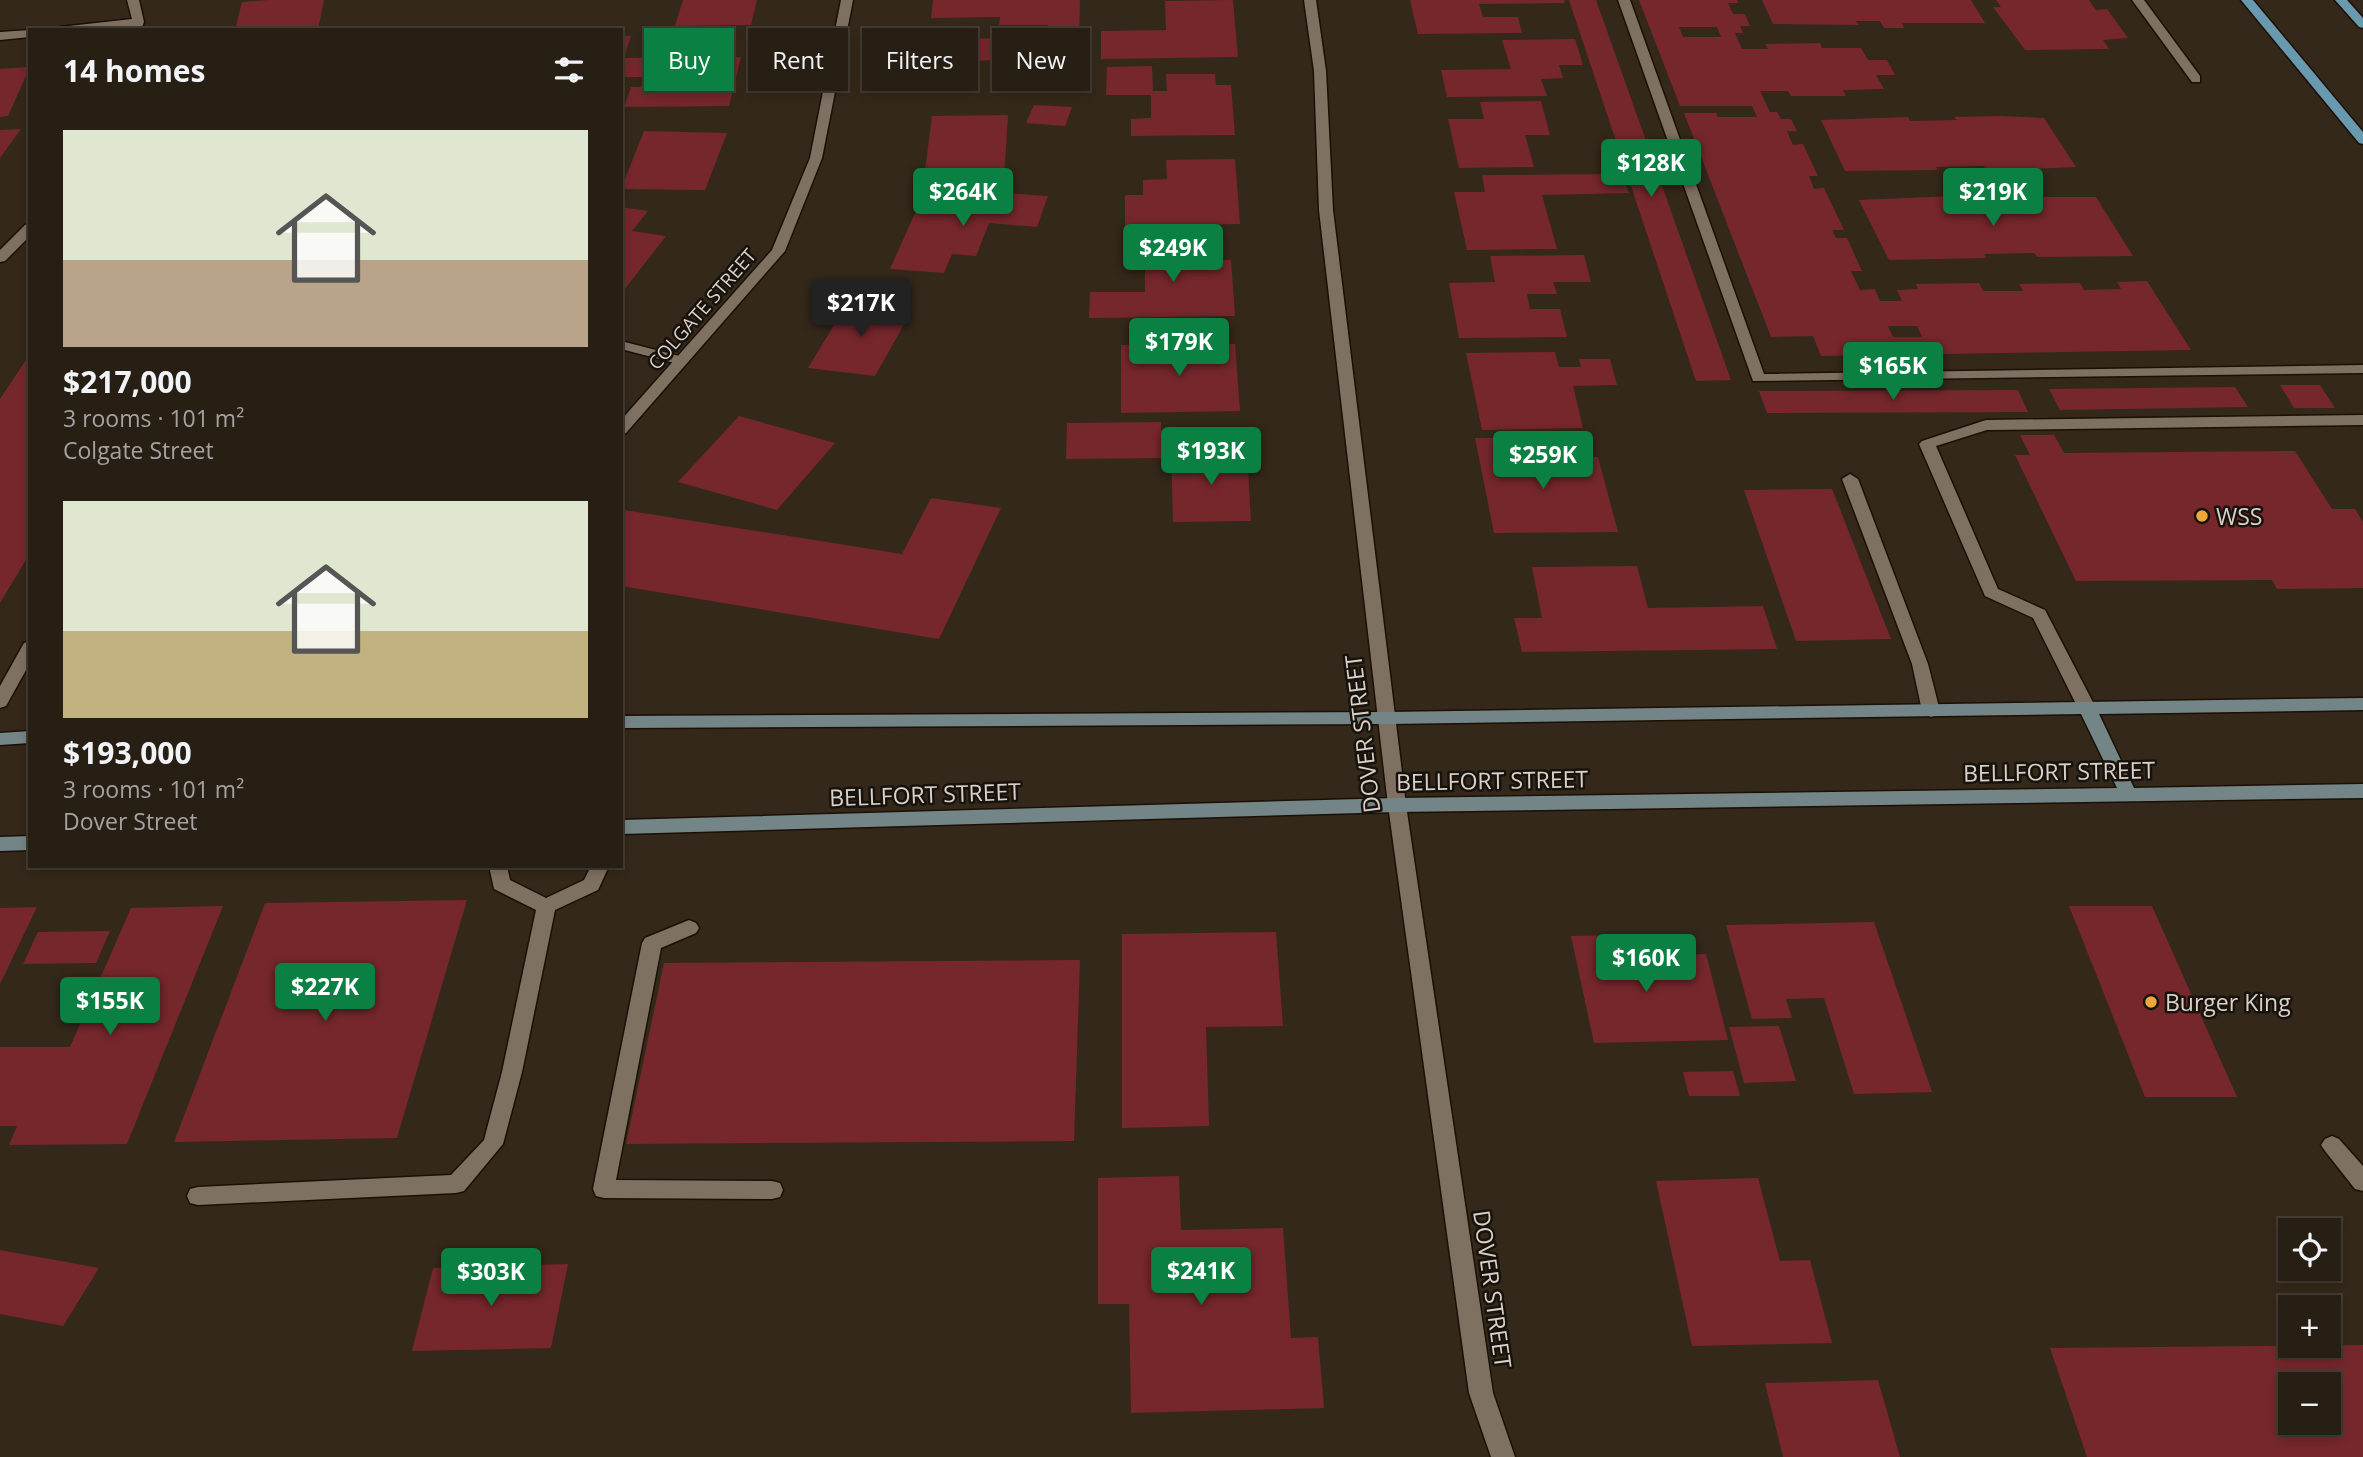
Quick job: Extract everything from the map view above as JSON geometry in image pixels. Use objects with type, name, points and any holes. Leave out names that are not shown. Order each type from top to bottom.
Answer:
[{"type":"main road","points":[[2247,0],[2363,141]]},
{"type":"main road","points":[[2341,0],[2363,25]]},
{"type":"main road","points":[[623,722],[1387,718],[2363,704]]},
{"type":"main road","points":[[2087,708],[2129,795]]},
{"type":"main road","points":[[0,738],[28,737]]},
{"type":"main road","name":"BELLFORT STREET","points":[[623,827],[1397,805],[2363,791]]},
{"type":"main road","points":[[0,844],[28,843]]},
{"type":"street","points":[[98,28],[137,26],[133,0]]},
{"type":"street","name":"COLGATE STREET","points":[[623,428],[778,251],[816,158],[847,0]]},
{"type":"street","name":"DOVER STREET","points":[[1310,0],[1320,71],[1326,209],[1397,805],[1481,1393],[1503,1457]]},
{"type":"street","points":[[1624,0],[1758,378],[2363,369]]},
{"type":"street","points":[[2138,0],[2196,79]]},
{"type":"street","points":[[0,36],[28,33]]},
{"type":"street","points":[[0,258],[28,230]]},
{"type":"street","points":[[623,346],[682,361]]},
{"type":"street","points":[[2087,708],[2039,614],[1991,592],[1927,444],[1986,425],[2363,420]]},
{"type":"street","points":[[1850,479],[1920,664],[1931,710]]},
{"type":"street","points":[[0,702],[28,652]]},
{"type":"street","points":[[498,868],[500,884],[546,906]]},
{"type":"street","points":[[546,906],[591,885],[599,868]]},
{"type":"street","points":[[198,1196],[456,1184],[493,1144],[512,1072],[546,906]]},
{"type":"street","points":[[689,928],[652,943],[604,1189],[772,1189]]},
{"type":"street","points":[[2332,1145],[2363,1182]]},
{"type":"building","points":[[324,0],[318,28],[236,28],[242,2]]},
{"type":"building","points":[[683,0],[757,0],[751,25],[675,26]]},
{"type":"building","points":[[933,0],[1080,0],[1079,28],[999,25],[1000,17],[931,18]]},
{"type":"building","points":[[1233,0],[1238,57],[1101,59],[1101,31],[1166,30],[1165,1]]},
{"type":"building","points":[[1410,0],[1564,0],[1565,3],[1479,4],[1483,17],[1518,17],[1522,33],[1418,34]]},
{"type":"building","points":[[1569,0],[1596,0],[1731,380],[1696,381]]},
{"type":"building","points":[[1639,0],[1737,0],[1738,3],[1728,3],[1733,14],[1745,14],[1750,26],[1740,26],[1743,33],[1735,33],[1742,49],[1768,49],[1765,44],[1820,43],[1822,48],[1861,48],[1868,60],[1887,60],[1895,75],[1876,75],[1884,89],[1843,90],[1846,96],[1791,96],[1788,91],[1760,91],[1770,112],[1777,112],[1781,119],[1791,119],[1797,131],[1787,131],[1793,145],[1803,144],[1818,176],[1809,176],[1814,189],[1824,188],[1844,230],[1832,230],[1836,238],[1847,238],[1862,271],[1851,271],[1860,290],[1875,289],[1880,301],[1902,301],[1897,290],[1918,289],[1916,284],[1979,283],[1983,291],[2023,291],[2019,284],[2080,283],[2084,290],[2121,289],[2117,282],[2147,281],[2191,350],[1821,356],[1813,336],[1771,337],[1684,113],[1716,113],[1718,117],[1757,117],[1752,106],[1680,106]],"holes":[[[1679,27],[1717,27],[1721,37],[1683,37]],[[1888,326],[1917,326],[1922,337],[1893,337]]]},
{"type":"building","points":[[1762,0],[1971,0],[1985,23],[1902,23],[1904,28],[1884,28],[1880,21],[1856,21],[1859,25],[1773,24]]},
{"type":"building","points":[[1996,0],[2089,0],[2096,10],[2107,9],[2128,38],[2103,40],[2109,49],[2025,50],[1993,7],[2001,7]]},
{"type":"building","points":[[623,36],[631,36],[624,57]]},
{"type":"building","points":[[978,38],[992,38],[992,60],[978,60]]},
{"type":"building","points":[[1575,39],[1583,65],[1559,65],[1563,78],[1541,79],[1547,96],[1447,97],[1441,70],[1511,69],[1502,40]]},
{"type":"building","points":[[734,57],[741,57],[734,86]]},
{"type":"building","points":[[625,58],[644,58],[644,77],[623,77]]},
{"type":"building","points":[[1152,66],[1153,91],[1167,91],[1166,74],[1215,74],[1216,85],[1231,85],[1235,135],[1131,136],[1131,119],[1151,118],[1151,95],[1106,95],[1107,67]]},
{"type":"building","points":[[28,67],[8,116],[0,117],[0,69]]},
{"type":"building","points":[[644,77],[644,91],[733,91],[729,106],[624,107],[631,87],[641,87]]},
{"type":"building","points":[[1541,101],[1550,135],[1525,135],[1534,167],[1459,168],[1448,119],[1484,119],[1480,102]]},
{"type":"building","points":[[1034,105],[1072,107],[1065,126],[1026,123]]},
{"type":"building","points":[[1008,115],[1004,178],[924,179],[932,116]]},
{"type":"building","points":[[1908,117],[1910,121],[1957,120],[1954,117],[2044,118],[2076,167],[1986,171],[1984,166],[1936,167],[1938,170],[1845,171],[1821,120]]},
{"type":"building","points":[[21,129],[0,158],[0,130]]},
{"type":"building","points":[[644,131],[727,133],[705,190],[623,189]]},
{"type":"building","points":[[1235,159],[1240,224],[1125,226],[1125,195],[1143,195],[1143,180],[1167,179],[1166,160]]},
{"type":"building","points":[[1622,174],[1629,193],[1542,195],[1557,249],[1467,250],[1454,192],[1485,192],[1482,175]]},
{"type":"building","points":[[960,190],[1048,196],[1037,227],[989,223],[976,256],[952,254],[944,273],[890,269],[916,211],[950,214]]},
{"type":"building","points":[[1953,196],[1956,202],[2002,201],[2000,197],[2096,197],[2133,256],[2037,257],[2034,253],[1984,254],[1986,258],[1889,260],[1859,200]]},
{"type":"building","points":[[623,207],[648,211],[632,231],[666,236],[623,291]]},
{"type":"building","points":[[1145,237],[1206,237],[1207,260],[1231,260],[1235,316],[1089,318],[1090,292],[1145,292]]},
{"type":"building","points":[[1584,255],[1591,282],[1553,282],[1557,294],[1527,294],[1530,309],[1560,309],[1567,337],[1459,338],[1449,283],[1495,282],[1490,256]]},
{"type":"building","points":[[848,302],[912,310],[875,376],[808,368]]},
{"type":"building","points":[[1235,344],[1240,411],[1121,413],[1121,345]]},
{"type":"building","points":[[1555,352],[1559,367],[1581,367],[1579,359],[1610,359],[1617,385],[1573,386],[1583,428],[1482,430],[1466,353]]},
{"type":"building","points":[[28,357],[28,556],[0,603],[0,399]]},
{"type":"building","points":[[2280,385],[2320,385],[2335,408],[2294,408]]},
{"type":"building","points":[[2235,387],[2248,407],[2060,410],[2049,389]]},
{"type":"building","points":[[2018,390],[2028,412],[1767,413],[1759,391]]},
{"type":"building","points":[[739,416],[835,443],[777,510],[678,482]]},
{"type":"building","points":[[1161,422],[1162,458],[1066,459],[1067,423]]},
{"type":"building","name":"WSS","points":[[2020,435],[2054,435],[2064,453],[2295,451],[2332,509],[2355,509],[2363,522],[2363,588],[2277,589],[2272,580],[2076,581],[2015,455],[2030,455]]},
{"type":"building","points":[[1475,438],[1525,438],[1530,457],[1598,457],[1618,532],[1494,533]]},
{"type":"building","points":[[1247,451],[1251,521],[1173,522],[1171,452]]},
{"type":"building","points":[[1832,489],[1891,639],[1796,641],[1744,490]]},
{"type":"building","points":[[931,498],[1001,508],[939,639],[623,586],[623,512],[624,510],[902,554]]},
{"type":"building","points":[[1637,566],[1648,608],[1763,606],[1777,649],[1522,652],[1514,618],[1542,618],[1532,567]]},
{"type":"building","points":[[467,900],[397,1138],[174,1142],[265,903]]},
{"type":"building","points":[[223,906],[127,1144],[9,1145],[17,1126],[0,1126],[0,1047],[70,1047],[131,908]]},
{"type":"building","name":"Burger King","points":[[2069,906],[2152,906],[2237,1097],[2145,1097]]},
{"type":"building","points":[[37,907],[0,984],[0,908]]},
{"type":"building","points":[[1874,922],[1932,1092],[1854,1094],[1824,998],[1786,999],[1792,1018],[1752,1019],[1726,925]]},
{"type":"building","points":[[110,931],[96,963],[23,964],[38,932]]},
{"type":"building","points":[[1276,932],[1283,1026],[1206,1027],[1209,1126],[1122,1128],[1122,934]]},
{"type":"building","points":[[1627,935],[1632,956],[1706,954],[1728,1040],[1594,1043],[1571,936]]},
{"type":"building","points":[[1080,960],[1074,1141],[626,1144],[664,963]]},
{"type":"building","points":[[1779,1026],[1796,1081],[1744,1083],[1729,1027]]},
{"type":"building","points":[[1733,1071],[1740,1096],[1689,1096],[1683,1072]]},
{"type":"building","points":[[1179,1176],[1181,1230],[1283,1228],[1291,1338],[1318,1337],[1324,1408],[1131,1413],[1129,1304],[1098,1304],[1098,1178]]},
{"type":"building","points":[[1758,1178],[1780,1261],[1810,1260],[1832,1343],[1692,1346],[1656,1181]]},
{"type":"building","points":[[0,1250],[99,1268],[63,1326],[0,1314]]},
{"type":"building","points":[[568,1264],[551,1348],[412,1351],[433,1268]]},
{"type":"building","points":[[2341,1345],[2363,1345],[2363,1457],[2087,1457],[2050,1348],[2278,1346],[2278,1358],[2341,1358]]},
{"type":"building","points":[[1878,1380],[1900,1457],[1783,1457],[1765,1383]]},
{"type":"place","name":"WSS","points":[[2202,516]]},
{"type":"place","name":"Burger King","points":[[2151,1002]]}]
